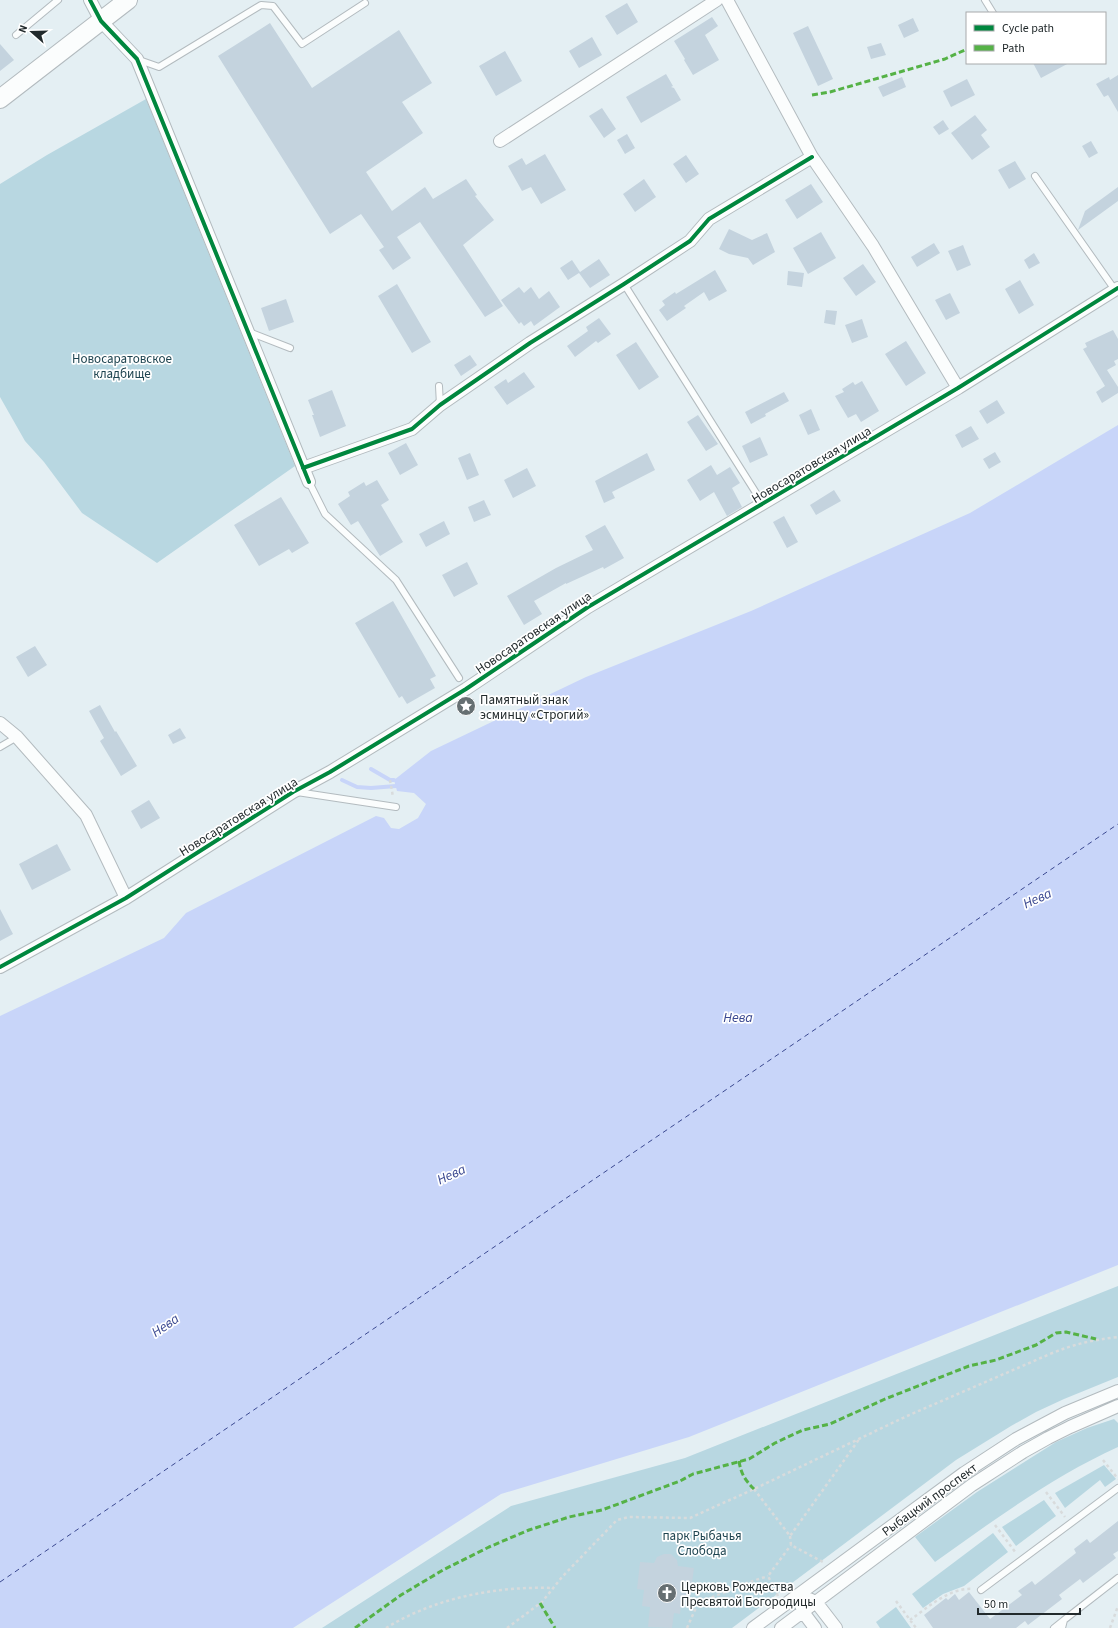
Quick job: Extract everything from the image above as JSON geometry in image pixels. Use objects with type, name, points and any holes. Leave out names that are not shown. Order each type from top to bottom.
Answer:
[{"type":"main road","points":[[0,99],[128,0]]},
{"type":"street","points":[[90,0],[101,21],[137,59],[309,482]]},
{"type":"street","points":[[500,141],[717,0]]},
{"type":"street","points":[[727,0],[812,157],[873,246],[958,388]]},
{"type":"street","points":[[303,468],[412,429],[440,405],[530,343],[690,241],[709,220],[812,157]]},
{"type":"street","name":"Новосаратовская улица","points":[[0,967],[126,898],[293,792],[330,772],[466,689],[588,606],[958,388],[1116,289]]},
{"type":"street","points":[[0,723],[16,738],[86,815],[126,898]]},
{"type":"street","name":"Рыбацкий проспект","points":[[753,1628],[964,1473],[1016,1439],[1065,1413],[1115,1392]]},
{"type":"street","name":"Рыбацкий проспект","points":[[781,1628],[972,1485],[1005,1463],[1070,1427],[1118,1407]]},
{"type":"street","points":[[799,1594],[816,1602],[836,1628]]},
{"type":"street","points":[[799,1594],[803,1612],[815,1628]]},
{"type":"lane","points":[[16,35],[58,0]]},
{"type":"lane","points":[[985,0],[992,12]]},
{"type":"lane","points":[[137,59],[159,67],[261,5],[273,6],[302,44],[365,3]]},
{"type":"lane","points":[[1034,176],[1116,289]]},
{"type":"lane","points":[[624,284],[763,504]]},
{"type":"lane","points":[[249,332],[290,348]]},
{"type":"lane","points":[[439,386],[440,405]]},
{"type":"lane","points":[[309,482],[325,514],[396,580],[459,678]]},
{"type":"lane","points":[[0,747],[16,738]]},
{"type":"lane","points":[[293,792],[396,807]]},
{"type":"lane","points":[[1115,1392],[1118,1407]]},
{"type":"lane","points":[[981,1590],[1118,1488]]},
{"type":"lane","points":[[1054,1628],[1118,1578]]},
{"type":"lane","points":[[1062,1628],[1064,1620]]},
{"type":"path","points":[[390,780],[392,794]]},
{"type":"path","points":[[507,1628],[542,1602],[553,1588],[617,1520],[629,1517],[690,1518],[907,1416],[1074,1345],[1118,1337]]},
{"type":"path","points":[[790,1536],[862,1437]]},
{"type":"path","points":[[1103,1460],[1118,1479]]},
{"type":"path","points":[[687,1628],[698,1603],[768,1576],[791,1545],[790,1536],[754,1489]]},
{"type":"path","points":[[1046,1492],[1070,1524]]},
{"type":"path","points":[[995,1525],[1021,1560]]},
{"type":"path","points":[[791,1545],[823,1563]]},
{"type":"path","points":[[768,1576],[779,1596]]},
{"type":"path","points":[[386,1628],[426,1607],[472,1594],[530,1587],[553,1588]]},
{"type":"path","points":[[910,1620],[944,1596],[965,1588],[981,1590]]},
{"type":"path","points":[[896,1601],[916,1628]]},
{"type":"path","points":[[1110,1628],[1118,1606]]},
{"type":"green space","name":"Новосаратовское кладбище","points":[[146,99],[295,466],[157,563],[82,513],[44,462],[25,441],[0,397],[0,184],[47,155]]},
{"type":"green space","name":"парк Рыбачья Слобода","points":[[1118,1286],[1118,1377],[1036,1412],[956,1460],[732,1628],[322,1628],[511,1506],[685,1458]]},
{"type":"green space","points":[[1114,1419],[1118,1423],[1118,1447],[1047,1485],[1001,1515],[935,1562],[915,1537],[977,1492],[1056,1442],[1087,1428]]},
{"type":"green space","points":[[1104,1465],[1116,1479],[1105,1487],[1100,1480],[1065,1508],[1055,1493]]},
{"type":"green space","points":[[1044,1500],[1056,1516],[1016,1546],[1002,1527]]},
{"type":"green space","points":[[993,1533],[1008,1552],[964,1586],[943,1594],[923,1608],[912,1594]]},
{"type":"green space","points":[[896,1607],[911,1628],[880,1628],[876,1622]]},
{"type":"water","name":"Нева","points":[[1118,425],[1118,1265],[689,1437],[501,1494],[293,1628],[0,1628],[0,1016],[164,938],[186,913],[376,816],[384,818],[391,828],[399,829],[418,818],[426,804],[414,793],[397,791],[394,780],[431,751],[586,677],[751,611],[970,513]]},
{"type":"building","points":[[627,3],[638,22],[617,35],[605,16]]},
{"type":"building","points":[[712,17],[718,26],[705,35],[719,60],[693,75],[674,41]]},
{"type":"building","points":[[913,18],[919,31],[904,38],[898,25]]},
{"type":"building","points":[[270,23],[312,88],[399,30],[432,83],[402,102],[423,133],[366,172],[392,211],[425,187],[433,199],[466,179],[477,195],[475,196],[494,220],[463,245],[503,306],[485,317],[420,222],[397,237],[411,258],[393,270],[379,250],[384,247],[361,214],[330,234],[218,56]]},
{"type":"building","points":[[808,26],[833,79],[818,86],[793,33]]},
{"type":"building","points":[[592,37],[602,55],[579,68],[569,51]]},
{"type":"building","points":[[881,43],[886,55],[871,59],[867,47]]},
{"type":"building","points":[[0,44],[14,60],[0,71]]},
{"type":"building","points":[[505,51],[522,81],[496,96],[479,66]]},
{"type":"building","points":[[1034,64],[1067,64],[1041,78]]},
{"type":"building","points":[[666,74],[673,86],[671,87],[674,88],[681,100],[641,123],[626,97]]},
{"type":"building","points":[[1118,75],[1118,112],[1108,95],[1104,97],[1096,84],[1109,77],[1110,80]]},
{"type":"building","points":[[902,77],[906,87],[883,97],[878,87]]},
{"type":"building","points":[[967,79],[975,95],[951,107],[943,91]]},
{"type":"building","points":[[602,108],[616,129],[604,138],[589,116]]},
{"type":"building","points":[[975,115],[987,130],[981,135],[990,147],[972,160],[951,133]]},
{"type":"building","points":[[943,120],[949,129],[939,135],[933,127]]},
{"type":"building","points":[[627,134],[635,148],[625,154],[617,140]]},
{"type":"building","points":[[1091,141],[1098,153],[1089,158],[1082,146]]},
{"type":"building","points":[[545,154],[566,190],[541,204],[531,187],[522,191],[508,166],[522,158],[526,165]]},
{"type":"building","points":[[686,155],[699,174],[686,183],[673,164]]},
{"type":"building","points":[[1015,161],[1026,179],[1009,189],[998,170]]},
{"type":"building","points":[[644,179],[656,197],[635,212],[623,194]]},
{"type":"building","points":[[811,184],[823,202],[797,219],[785,200]]},
{"type":"building","points":[[1118,187],[1118,201],[1078,230],[1085,211]]},
{"type":"building","points":[[729,229],[752,240],[767,233],[775,252],[753,265],[748,258],[729,254],[719,249]]},
{"type":"building","points":[[821,232],[836,258],[808,274],[793,248]]},
{"type":"building","points":[[934,243],[940,253],[917,267],[911,257]]},
{"type":"building","points":[[963,245],[971,265],[957,271],[948,251]]},
{"type":"building","points":[[1034,253],[1040,263],[1029,269],[1024,260]]},
{"type":"building","points":[[599,259],[610,275],[590,288],[579,273],[568,280],[560,268],[572,260],[580,272]]},
{"type":"building","points":[[863,264],[876,282],[856,296],[843,278]]},
{"type":"building","points":[[715,270],[727,291],[709,301],[704,292],[684,306],[686,308],[667,321],[659,310],[665,305],[662,301],[675,292],[676,294]]},
{"type":"building","points":[[788,271],[804,273],[802,287],[787,285]]},
{"type":"building","points":[[1020,280],[1034,305],[1019,314],[1005,289]]},
{"type":"building","points":[[397,284],[431,342],[412,353],[378,296]]},
{"type":"building","points":[[519,287],[524,293],[531,287],[539,299],[549,291],[560,307],[534,326],[531,321],[524,326],[521,322],[519,324],[501,300]]},
{"type":"building","points":[[950,293],[960,313],[946,320],[935,300]]},
{"type":"building","points":[[286,299],[294,322],[269,331],[261,308]]},
{"type":"building","points":[[826,310],[837,311],[835,325],[824,323]]},
{"type":"building","points":[[599,318],[611,334],[598,343],[596,341],[575,357],[567,346],[588,331],[586,327]]},
{"type":"building","points":[[862,319],[868,337],[852,343],[845,325]]},
{"type":"building","points":[[1113,330],[1118,339],[1118,359],[1114,361],[1116,365],[1107,370],[1118,387],[1118,393],[1102,403],[1096,392],[1105,386],[1083,349],[1087,347],[1085,343]]},
{"type":"building","points":[[906,341],[926,373],[906,386],[885,354]]},
{"type":"building","points":[[636,342],[659,377],[639,390],[616,355]]},
{"type":"building","points":[[470,355],[477,365],[461,376],[454,365]]},
{"type":"building","points":[[524,372],[535,387],[507,405],[494,387],[506,379],[508,383]]},
{"type":"building","points":[[862,381],[879,411],[861,422],[856,414],[848,418],[835,396],[844,392],[842,389],[853,382],[855,385]]},
{"type":"building","points":[[332,390],[346,426],[320,437],[308,400]]},
{"type":"building","points":[[784,392],[789,401],[765,414],[766,416],[751,424],[745,412]]},
{"type":"building","points":[[997,400],[1005,413],[987,424],[979,411]]},
{"type":"building","points":[[811,409],[820,430],[808,435],[799,415]]},
{"type":"building","points":[[698,415],[718,444],[706,451],[687,422]]},
{"type":"building","points":[[971,426],[979,439],[962,448],[955,435]]},
{"type":"building","points":[[760,437],[768,455],[750,463],[742,446]]},
{"type":"building","points":[[406,443],[418,465],[400,475],[388,453]]},
{"type":"building","points":[[995,452],[1001,462],[989,469],[983,459]]},
{"type":"building","points":[[470,453],[479,475],[467,480],[458,458]]},
{"type":"building","points":[[647,453],[655,470],[612,492],[615,498],[604,503],[595,481]]},
{"type":"building","points":[[711,465],[717,475],[730,467],[740,483],[732,488],[742,507],[727,516],[714,492],[700,501],[687,480]]},
{"type":"building","points":[[527,468],[536,486],[513,498],[504,480]]},
{"type":"building","points":[[377,480],[389,500],[381,505],[403,542],[380,556],[358,521],[351,525],[338,504],[350,496],[348,492],[364,482],[366,486]]},
{"type":"building","points":[[834,490],[841,501],[816,515],[810,505]]},
{"type":"building","points":[[281,497],[309,543],[292,553],[289,549],[259,566],[234,525]]},
{"type":"building","points":[[484,500],[491,515],[474,522],[468,507]]},
{"type":"building","points":[[784,516],[798,542],[787,548],[773,522]]},
{"type":"building","points":[[444,521],[450,534],[426,547],[419,534]]},
{"type":"building","points":[[605,525],[624,558],[604,569],[603,567],[566,583],[534,601],[542,614],[524,625],[507,596],[556,568],[593,550],[585,536]]},
{"type":"building","points":[[467,562],[478,584],[454,597],[442,575]]},
{"type":"building","points":[[393,601],[436,676],[430,679],[435,688],[407,704],[402,696],[399,698],[355,623]]},
{"type":"building","points":[[35,646],[47,665],[28,677],[16,657]]},
{"type":"building","points":[[100,705],[137,766],[121,776],[100,741],[104,738],[89,711]]},
{"type":"building","points":[[180,728],[186,738],[173,744],[168,735]]},
{"type":"building","points":[[149,800],[160,818],[141,829],[131,811]]},
{"type":"building","points":[[57,844],[71,870],[32,890],[19,864]]},
{"type":"building","points":[[0,909],[13,934],[0,941]]},
{"type":"building","points":[[1118,1521],[1118,1551],[1113,1554],[1116,1558],[1083,1583],[1080,1579],[1059,1595],[1062,1599],[1028,1625],[1025,1621],[1016,1628],[933,1628],[924,1615],[946,1598],[948,1600],[955,1594],[959,1600],[969,1592],[990,1619],[1022,1595],[1018,1591],[1032,1581],[1035,1585],[1076,1553],[1074,1549],[1087,1539],[1090,1543]]},
{"type":"building","name":"Церковь Рождества Пресвятой Богородицы","points":[[664,1554],[671,1554],[677,1560],[678,1566],[694,1568],[690,1598],[682,1597],[680,1614],[674,1613],[672,1628],[648,1627],[650,1607],[642,1606],[644,1590],[637,1589],[640,1562],[654,1563],[657,1557]]},
{"type":"waterway","points":[[371,769],[390,780],[394,780]]},
{"type":"waterway","points":[[342,780],[357,787],[371,788],[396,786]]},
{"type":"ferry route","points":[[0,1582],[1118,824]]},
{"type":"marked path","points":[[812,95],[830,92],[945,59],[966,49]]},
{"type":"marked path","points":[[355,1628],[401,1595],[443,1570],[489,1547],[529,1530],[569,1517],[602,1510],[680,1481],[693,1474],[749,1459],[775,1443],[803,1430],[830,1424],[885,1399],[969,1366],[996,1360],[1036,1345],[1056,1333],[1066,1332],[1096,1339]]},
{"type":"marked path","points":[[739,1461],[744,1476],[754,1489]]},
{"type":"marked path","points":[[540,1603],[555,1628]]},
{"type":"cycle path","points":[[90,0],[101,21],[137,59],[309,482]]},
{"type":"cycle path","points":[[303,468],[412,429],[440,405],[530,343],[690,241],[709,219],[812,157]]},
{"type":"cycle path","points":[[0,967],[126,898],[293,792],[330,772],[466,689],[588,607],[958,388],[1118,288]]},
{"type":"place","name":"Памятный знак эсминцу «Строгий»","points":[[466,706]]},
{"type":"place","name":"Церковь Рождества Пресвятой Богородицы","points":[[667,1593]]}]
